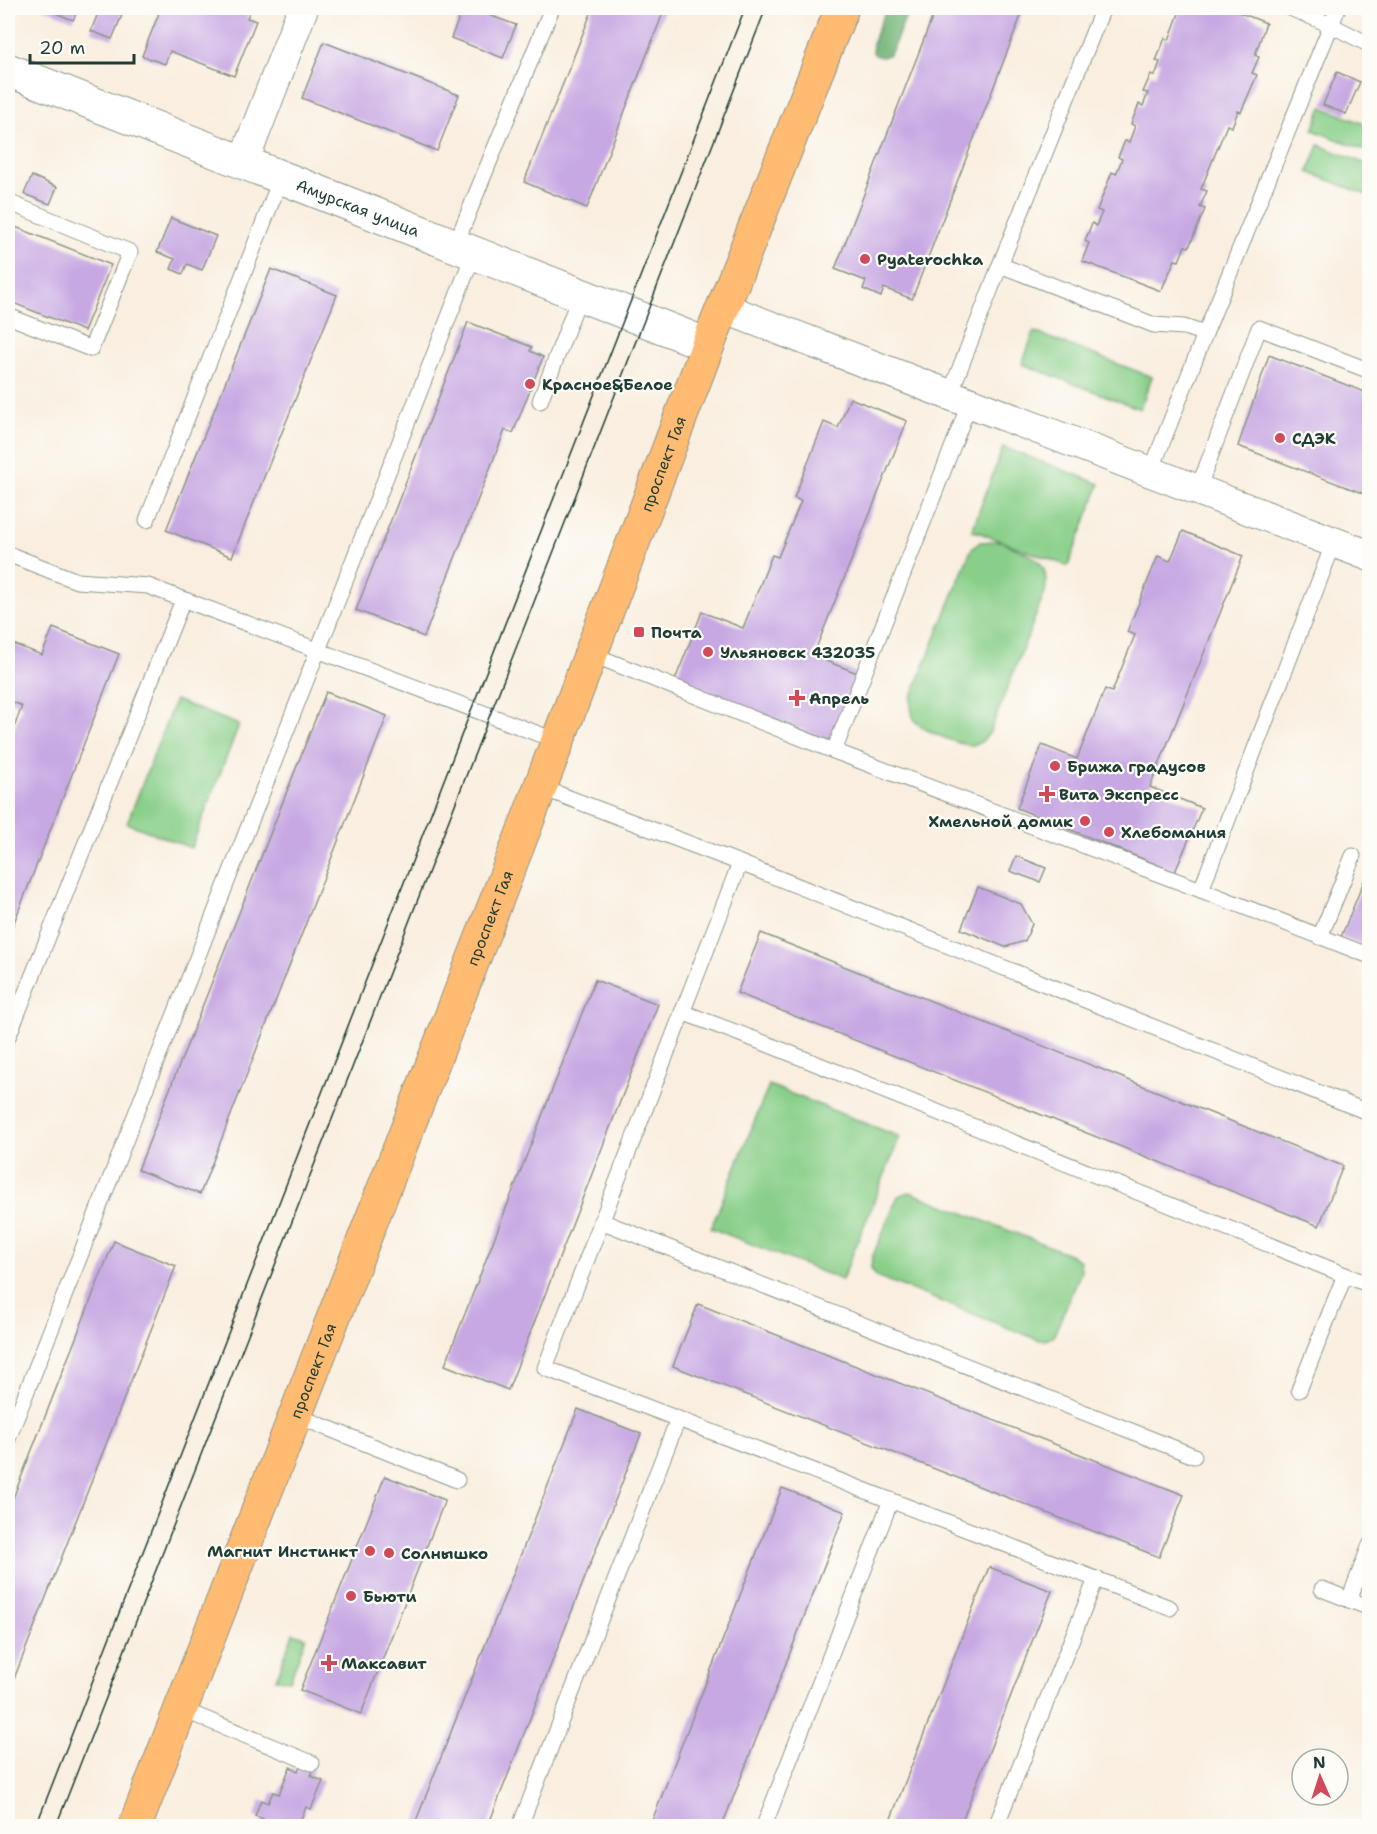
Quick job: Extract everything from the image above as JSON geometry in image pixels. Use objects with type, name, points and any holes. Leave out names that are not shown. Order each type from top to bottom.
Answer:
[{"type":"main road","name":"проспект Гая","points":[[135,1827],[540,787],[708,345],[842,8]]},
{"type":"street","points":[[243,163],[303,8]]},
{"type":"street","name":"Амурская улица","points":[[8,70],[708,345]]},
{"type":"street","points":[[723,308],[1370,556]]},
{"type":"lane","points":[[8,1439],[317,650],[552,8]]},
{"type":"lane","points":[[834,751],[960,398],[1000,265],[1103,8]]},
{"type":"lane","points":[[1290,8],[1370,45]]},
{"type":"lane","points":[[1151,471],[1338,8]]},
{"type":"lane","points":[[147,520],[281,178]]},
{"type":"lane","points":[[8,202],[130,252],[91,349],[8,316]]},
{"type":"lane","points":[[1000,265],[1154,325],[1184,327],[1205,334]]},
{"type":"lane","points":[[540,401],[580,296]]},
{"type":"lane","points":[[1198,489],[1259,328],[1370,371]]},
{"type":"lane","points":[[1201,890],[1334,542]]},
{"type":"lane","points":[[8,554],[77,581],[148,586],[557,741]]},
{"type":"lane","points":[[8,1037],[183,600]]},
{"type":"lane","points":[[591,654],[834,751],[1370,956]]},
{"type":"lane","points":[[540,787],[740,863],[1370,1113]]},
{"type":"lane","points":[[1320,937],[1353,856]]},
{"type":"lane","points":[[740,863],[544,1368],[1170,1608]]},
{"type":"lane","points":[[682,1012],[1370,1285]]},
{"type":"lane","points":[[601,1221],[1194,1456]]},
{"type":"lane","points":[[1299,1390],[1345,1275]]},
{"type":"lane","points":[[295,1415],[457,1480]]},
{"type":"lane","points":[[520,1827],[678,1419]]},
{"type":"lane","points":[[764,1827],[891,1500]]},
{"type":"lane","points":[[1349,1600],[1370,1545]]},
{"type":"lane","points":[[996,1827],[1096,1579]]},
{"type":"lane","points":[[1322,1589],[1370,1608]]},
{"type":"lane","points":[[181,1709],[312,1763]]},
{"type":"green space","points":[[887,8],[909,8],[892,50],[888,55],[882,57],[874,54],[873,45]]},
{"type":"green space","points":[[1322,107],[1369,126],[1369,152],[1313,130]]},
{"type":"green space","points":[[1319,145],[1369,165],[1369,196],[1308,172]]},
{"type":"green space","points":[[1034,332],[1152,377],[1140,409],[1022,364]]},
{"type":"green space","points":[[1003,447],[1100,484],[1068,566],[972,530]]},
{"type":"green space","points":[[1001,541],[1035,558],[1041,564],[1046,580],[1045,592],[990,732],[980,742],[967,745],[942,737],[919,725],[913,716],[911,698],[971,550],[980,542]]},
{"type":"green space","points":[[175,700],[239,725],[191,848],[127,823]]},
{"type":"green space","points":[[769,1085],[900,1137],[842,1280],[711,1228]]},
{"type":"green space","points":[[910,1192],[1069,1254],[1080,1261],[1081,1272],[1053,1337],[1039,1340],[876,1276],[871,1268],[872,1258],[898,1196]]},
{"type":"green space","points":[[293,1633],[306,1637],[290,1680],[276,1679]]},
{"type":"building","points":[[42,8],[79,8],[73,20]]},
{"type":"building","points":[[100,8],[125,8],[112,39],[91,31]]},
{"type":"building","points":[[161,8],[251,8],[247,18],[256,21],[234,76],[170,51],[165,64],[142,56]]},
{"type":"building","points":[[463,8],[470,8],[516,25],[503,58],[451,38]]},
{"type":"building","points":[[593,8],[665,8],[587,208],[524,182]]},
{"type":"building","points":[[936,8],[1024,8],[912,299],[884,288],[881,297],[863,289],[866,281],[835,269]]},
{"type":"building","points":[[1181,8],[1228,8],[1266,23],[1255,55],[1259,57],[1252,73],[1257,75],[1232,127],[1227,125],[1201,189],[1207,191],[1200,207],[1205,209],[1189,247],[1185,246],[1179,261],[1175,260],[1161,291],[1082,261],[1089,243],[1085,241],[1092,223],[1096,226],[1102,212],[1097,210],[1112,172],[1116,174],[1122,159],[1118,157],[1125,141],[1129,142],[1135,126],[1131,124],[1139,104],[1143,106],[1148,93],[1143,92],[1151,74],[1155,76],[1160,62],[1156,61],[1165,38],[1169,40]]},
{"type":"building","points":[[324,42],[459,95],[437,151],[302,98]]},
{"type":"building","points":[[1337,72],[1360,82],[1346,114],[1323,105]]},
{"type":"building","points":[[32,176],[57,187],[50,204],[24,194]]},
{"type":"building","points":[[171,218],[216,236],[202,270],[187,264],[183,274],[171,269],[175,259],[157,252]]},
{"type":"building","points":[[8,224],[111,265],[84,331],[8,301]]},
{"type":"building","points":[[271,269],[337,295],[232,557],[166,530]]},
{"type":"building","points":[[468,322],[532,347],[530,351],[543,357],[513,433],[505,430],[424,637],[356,610]]},
{"type":"building","points":[[1269,355],[1370,394],[1370,496],[1238,446]]},
{"type":"building","points":[[850,398],[907,421],[813,656],[860,674],[833,742],[675,680],[702,612],[743,628],[772,555],[778,557],[801,501],[794,498],[824,422],[838,428]]},
{"type":"building","points":[[1183,531],[1243,556],[1150,787],[1202,808],[1175,872],[1017,808],[1042,745],[1077,759],[1105,689],[1112,692],[1135,635],[1127,632],[1158,556],[1170,561]]},
{"type":"building","points":[[53,628],[119,654],[8,938],[8,744],[22,706],[8,700],[8,642],[42,655]]},
{"type":"building","points":[[326,692],[387,716],[200,1194],[138,1170]]},
{"type":"building","points":[[1016,856],[1046,868],[1040,882],[1010,871]]},
{"type":"building","points":[[1370,866],[1370,949],[1341,937]]},
{"type":"building","points":[[978,887],[1021,904],[1032,924],[1025,941],[1005,947],[961,929]]},
{"type":"building","points":[[761,933],[1343,1166],[1319,1226],[737,993]]},
{"type":"building","points":[[595,980],[658,1004],[508,1390],[445,1365]]},
{"type":"building","points":[[114,1241],[176,1266],[8,1694],[8,1511]]},
{"type":"building","points":[[698,1304],[1184,1495],[1159,1557],[673,1366]]},
{"type":"building","points":[[578,1409],[641,1434],[488,1826],[414,1826]]},
{"type":"building","name":"Солнышко","points":[[385,1476],[445,1500],[361,1714],[300,1690]]},
{"type":"building","points":[[782,1488],[845,1512],[788,1658],[722,1826],[650,1826]]},
{"type":"building","points":[[989,1567],[1052,1591],[960,1826],[888,1826]]},
{"type":"building","points":[[301,1764],[313,1769],[311,1776],[323,1781],[311,1809],[306,1807],[298,1826],[260,1826],[263,1819],[255,1816],[261,1800],[268,1803],[273,1792],[279,1794],[290,1767],[298,1771]]},
{"type":"tram line","points":[[36,1826],[745,8]]},
{"type":"tram line","points":[[56,1826],[766,8]]},
{"type":"place","name":"Pyaterochka","points":[[865,259]]},
{"type":"place","name":"Красное&Белое","points":[[530,384]]},
{"type":"place","name":"СДЭК","points":[[1280,438]]},
{"type":"place","name":"Почта","points":[[639,632]]},
{"type":"place","name":"Ульяновск 432035","points":[[708,652]]},
{"type":"place","name":"Апрель","points":[[797,698]]},
{"type":"place","name":"Брижа градусов","points":[[1055,766]]},
{"type":"place","name":"Вита Экспресс","points":[[1047,794]]},
{"type":"place","name":"Хмельной домик","points":[[1085,821]]},
{"type":"place","name":"Хлебомания","points":[[1109,832]]},
{"type":"place","name":"Магнит Инстинкт","points":[[370,1551]]},
{"type":"place","name":"Солнышко","points":[[389,1553]]},
{"type":"place","name":"Бьюти","points":[[351,1596]]},
{"type":"place","name":"Максавит","points":[[329,1663]]}]
